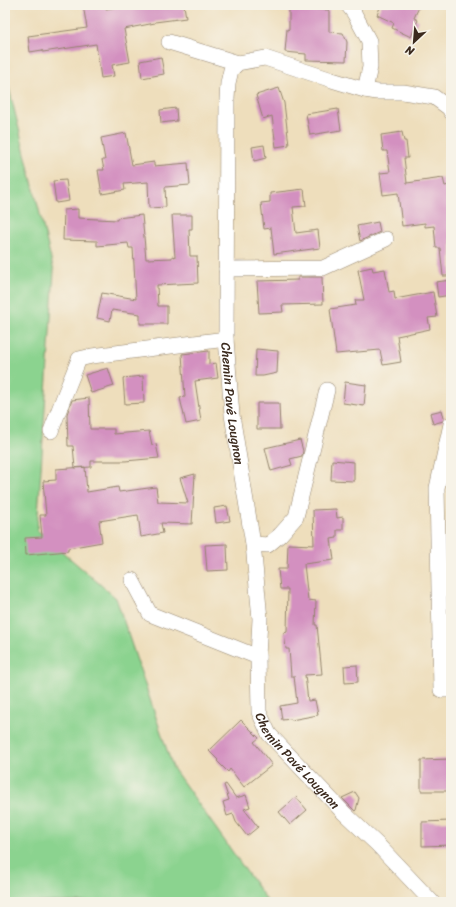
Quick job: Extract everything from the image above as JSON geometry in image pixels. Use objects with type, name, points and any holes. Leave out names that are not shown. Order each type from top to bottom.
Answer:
[{"type":"street","points":[[348,5],[370,41],[370,67],[364,90]]},
{"type":"street","points":[[169,42],[238,62],[265,58],[364,90],[377,92],[403,92],[434,97],[449,108],[451,112]]},
{"type":"street","name":"Chemin Pavé Lougnon","points":[[238,62],[231,70],[227,99],[226,339],[232,415],[253,544],[260,619],[258,657],[259,712],[269,734],[432,902]]},
{"type":"street","points":[[226,268],[323,268],[386,239]]},
{"type":"street","points":[[51,431],[79,359],[92,356],[226,339]]},
{"type":"street","points":[[253,544],[268,545],[296,518],[327,390]]},
{"type":"street","points":[[451,424],[437,488],[441,690],[451,690]]},
{"type":"street","points":[[132,580],[150,614],[258,657]]},
{"type":"green space","points":[[5,72],[54,271],[37,530],[116,598],[173,768],[268,902],[5,902]]},
{"type":"building","points":[[83,5],[105,5],[106,9],[129,5],[184,5],[186,18],[155,22],[124,29],[130,62],[112,65],[114,76],[101,78],[96,44],[43,52],[42,50],[30,52],[28,36],[87,28]]},
{"type":"building","points":[[289,5],[301,5],[301,9],[329,10],[329,32],[343,33],[347,42],[346,61],[306,60],[306,54],[285,52],[287,29],[289,30]]},
{"type":"building","points":[[381,5],[420,5],[414,18],[418,20],[411,37],[392,28],[394,23],[377,15]]},
{"type":"building","points":[[161,57],[164,74],[142,78],[140,61]]},
{"type":"building","points":[[279,88],[284,103],[289,145],[276,147],[272,116],[263,119],[256,95]]},
{"type":"building","points":[[176,108],[177,121],[161,123],[160,110]]},
{"type":"building","points":[[338,109],[341,130],[310,135],[306,114]]},
{"type":"building","points":[[402,132],[404,141],[406,141],[408,158],[404,158],[407,183],[443,178],[445,186],[449,185],[451,199],[451,276],[443,276],[440,248],[436,248],[434,226],[425,227],[425,223],[402,226],[398,193],[383,195],[380,173],[390,172],[387,151],[383,151],[381,135]]},
{"type":"building","points":[[126,133],[132,165],[154,162],[154,166],[188,163],[190,185],[165,187],[166,207],[149,208],[148,182],[124,184],[125,190],[102,194],[98,170],[104,170],[102,160],[105,160],[101,138]]},
{"type":"building","points":[[264,145],[266,158],[254,161],[252,147]]},
{"type":"building","points":[[66,180],[69,201],[56,203],[53,181]]},
{"type":"building","points":[[304,189],[306,206],[293,207],[296,233],[318,230],[320,248],[274,254],[271,228],[264,229],[261,203],[270,202],[270,193]]},
{"type":"building","points":[[78,209],[78,218],[117,220],[117,218],[142,215],[146,259],[172,258],[172,256],[175,257],[172,215],[192,215],[192,229],[189,229],[190,256],[197,256],[198,283],[157,285],[158,306],[167,306],[167,324],[140,324],[140,314],[112,310],[110,321],[97,318],[102,293],[136,299],[133,248],[129,248],[128,243],[97,246],[97,241],[63,240],[64,210]]},
{"type":"building","points":[[378,222],[380,232],[360,241],[357,226]]},
{"type":"building","points":[[372,267],[373,271],[385,269],[389,292],[394,291],[395,299],[433,292],[437,317],[428,318],[430,329],[397,336],[401,362],[383,365],[380,350],[336,354],[330,309],[356,305],[355,300],[364,300],[358,270]]},
{"type":"building","points":[[298,277],[322,277],[323,304],[282,305],[283,312],[259,313],[257,281],[298,280]]},
{"type":"building","points":[[451,280],[451,295],[438,297],[436,282]]},
{"type":"building","points":[[256,349],[278,351],[277,373],[255,376]]},
{"type":"building","points":[[209,351],[209,364],[216,363],[218,378],[195,381],[201,421],[186,424],[180,398],[185,397],[182,354]]},
{"type":"building","points":[[108,368],[114,386],[91,393],[85,375]]},
{"type":"building","points":[[143,376],[144,403],[125,404],[123,378]]},
{"type":"building","points":[[345,382],[366,385],[364,406],[343,403]]},
{"type":"building","points":[[89,398],[90,429],[114,429],[114,434],[149,431],[152,445],[156,444],[159,458],[125,461],[91,461],[91,467],[75,468],[73,446],[68,446],[67,414],[72,400]]},
{"type":"building","points":[[257,403],[279,403],[280,429],[257,429]]},
{"type":"building","points":[[442,410],[444,418],[443,421],[433,424],[430,413]]},
{"type":"building","points":[[300,440],[303,451],[302,456],[290,459],[292,465],[271,471],[265,448]]},
{"type":"building","points":[[332,460],[354,462],[354,481],[331,480]]},
{"type":"building","points":[[85,467],[87,492],[118,487],[119,492],[156,487],[158,502],[188,503],[180,478],[195,474],[192,524],[161,523],[163,533],[141,537],[138,515],[99,521],[102,542],[68,548],[68,551],[26,555],[25,538],[42,537],[40,515],[46,515],[43,481],[56,480],[56,469]]},
{"type":"building","points":[[227,506],[230,521],[216,523],[214,508]]},
{"type":"building","points":[[336,509],[337,518],[343,517],[343,530],[337,530],[337,538],[331,539],[334,560],[304,564],[308,600],[316,601],[315,625],[317,625],[322,674],[305,675],[308,701],[315,700],[318,715],[291,720],[282,720],[280,706],[297,703],[294,676],[291,676],[289,649],[286,649],[284,633],[287,632],[288,589],[280,589],[278,569],[287,569],[288,544],[314,545],[313,510]]},
{"type":"building","points":[[227,544],[228,570],[207,571],[205,545]]},
{"type":"building","points":[[357,665],[358,682],[345,683],[344,666]]},
{"type":"building","points":[[241,720],[259,738],[254,742],[272,765],[244,787],[230,769],[228,772],[209,751]]},
{"type":"building","points":[[451,759],[451,791],[421,791],[421,760]]},
{"type":"building","points":[[226,784],[236,798],[246,795],[250,807],[244,809],[258,827],[247,836],[236,822],[233,814],[227,816],[223,802],[229,800],[224,785]]},
{"type":"building","points":[[355,792],[359,798],[355,811],[342,798]]},
{"type":"building","points":[[296,797],[307,810],[290,825],[279,812]]},
{"type":"building","points":[[451,821],[451,845],[422,846],[422,822]]}]
